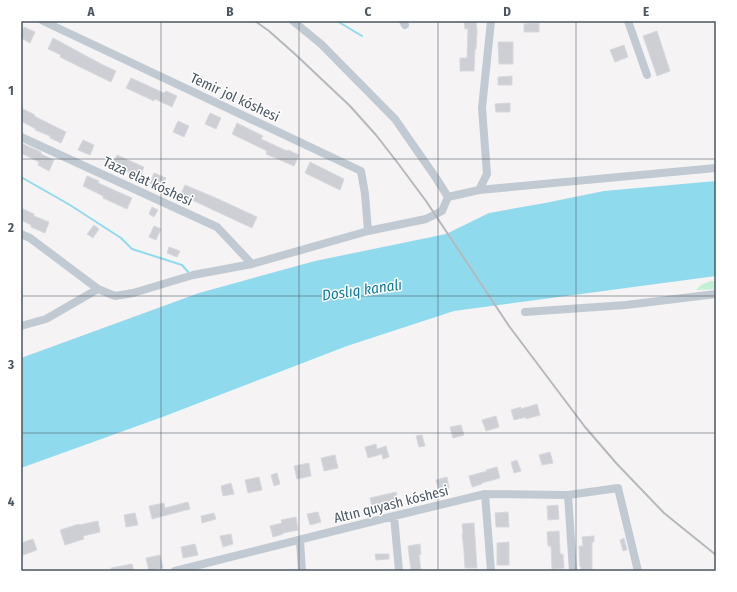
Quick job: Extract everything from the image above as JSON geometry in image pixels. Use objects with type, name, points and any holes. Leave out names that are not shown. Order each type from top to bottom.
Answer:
[{"type":"street","name":"Temir jol kóshesi","points":[[43,21],[361,171],[365,194],[368,231]]},
{"type":"street","points":[[293,21],[321,44],[395,119],[448,197]]},
{"type":"street","points":[[478,190],[487,174],[482,108],[491,21]]},
{"type":"street","points":[[628,21],[647,75]]},
{"type":"street","name":"Taza elat kóshesi","points":[[21,137],[216,227],[252,264]]},
{"type":"street","points":[[448,197],[478,190],[716,168]]},
{"type":"street","points":[[21,234],[30,238],[98,289],[115,296],[133,293],[192,275],[252,264],[368,231],[426,219],[442,211],[448,197]]},
{"type":"street","points":[[21,326],[46,319],[98,289]]},
{"type":"street","points":[[525,312],[626,305],[716,294]]},
{"type":"street","name":"Altın quyash kóshesi","points":[[175,571],[195,568],[484,494],[568,495],[618,488],[638,571]]},
{"type":"street","points":[[484,494],[491,571]]},
{"type":"street","points":[[568,495],[573,571]]},
{"type":"street","points":[[394,516],[399,571]]},
{"type":"street","points":[[300,540],[302,571]]},
{"type":"green space","points":[[710,281],[716,281],[716,289],[696,290],[701,285]]},
{"type":"water","name":"Doslıq kanalı","points":[[716,181],[716,276],[454,311],[347,346],[165,416],[21,468],[21,358],[199,293],[315,261],[446,234],[489,213],[604,191]]},
{"type":"building","points":[[464,21],[476,21],[477,32],[474,71],[460,71],[460,58],[467,58],[468,29],[465,29]]},
{"type":"building","points":[[539,23],[539,32],[524,32],[524,24]]},
{"type":"building","points":[[24,27],[35,32],[30,43],[21,38],[21,32]]},
{"type":"building","points":[[657,31],[670,71],[657,76],[643,36]]},
{"type":"building","points":[[53,38],[116,71],[111,82],[60,57],[61,55],[48,49]]},
{"type":"building","points":[[498,42],[513,42],[513,64],[499,64]]},
{"type":"building","points":[[624,45],[628,57],[615,62],[610,50]]},
{"type":"building","points":[[512,76],[512,85],[498,85],[498,77]]},
{"type":"building","points":[[131,78],[164,93],[166,91],[177,96],[172,107],[155,99],[154,101],[126,88]]},
{"type":"building","points":[[510,103],[510,112],[496,112],[495,104]]},
{"type":"building","points":[[21,108],[66,132],[61,143],[21,121]]},
{"type":"building","points":[[210,113],[221,118],[216,129],[205,124]]},
{"type":"building","points":[[178,121],[189,126],[184,137],[173,132]]},
{"type":"building","points":[[237,123],[263,136],[261,139],[299,155],[294,166],[266,154],[267,151],[232,134]]},
{"type":"building","points":[[83,140],[94,145],[90,155],[78,150]]},
{"type":"building","points":[[21,143],[54,160],[49,171],[38,165],[39,162],[21,153]]},
{"type":"building","points":[[117,155],[144,167],[140,177],[112,165]]},
{"type":"building","points":[[310,162],[344,179],[340,190],[305,173]]},
{"type":"building","points":[[154,173],[166,178],[161,189],[150,183]]},
{"type":"building","points":[[87,176],[99,181],[98,183],[132,198],[127,209],[103,198],[103,196],[83,186]]},
{"type":"building","points":[[185,185],[257,217],[252,228],[192,200],[191,201],[180,196]]},
{"type":"building","points":[[152,207],[158,210],[154,217],[149,214]]},
{"type":"building","points":[[23,209],[34,214],[34,216],[49,222],[45,233],[31,227],[31,225],[21,220],[21,213]]},
{"type":"building","points":[[94,225],[99,229],[93,238],[87,234]]},
{"type":"building","points":[[154,226],[161,229],[156,240],[149,237]]},
{"type":"building","points":[[169,247],[180,251],[177,257],[167,253]]},
{"type":"building","points":[[537,404],[540,415],[526,419],[526,417],[514,420],[511,410],[521,407],[521,409]]},
{"type":"building","points":[[496,416],[499,427],[486,431],[482,420]]},
{"type":"building","points":[[461,425],[464,435],[453,438],[450,427]]},
{"type":"building","points":[[422,435],[425,446],[419,447],[416,436]]},
{"type":"building","points":[[376,444],[377,449],[386,446],[389,457],[383,459],[382,454],[368,458],[365,447]]},
{"type":"building","points":[[550,452],[553,463],[542,465],[539,455]]},
{"type":"building","points":[[335,455],[338,468],[324,471],[321,458]]},
{"type":"building","points":[[517,460],[521,471],[514,473],[511,462]]},
{"type":"building","points":[[309,463],[311,476],[297,479],[294,466]]},
{"type":"building","points":[[497,467],[500,478],[472,487],[469,476]]},
{"type":"building","points":[[277,473],[280,484],[274,486],[271,475]]},
{"type":"building","points":[[259,477],[262,490],[248,493],[245,480]]},
{"type":"building","points":[[447,477],[449,488],[439,491],[436,480]]},
{"type":"building","points":[[231,483],[234,494],[223,496],[221,486]]},
{"type":"building","points":[[396,492],[399,503],[387,506],[387,508],[373,511],[370,498]]},
{"type":"building","points":[[188,502],[190,509],[152,519],[149,506],[164,503],[165,508]]},
{"type":"building","points":[[558,505],[559,519],[548,520],[547,506]]},
{"type":"building","points":[[318,512],[321,522],[310,525],[307,514]]},
{"type":"building","points":[[508,512],[509,527],[496,527],[495,513]]},
{"type":"building","points":[[135,513],[138,525],[126,527],[124,515]]},
{"type":"building","points":[[214,513],[216,519],[202,523],[201,516]]},
{"type":"building","points":[[296,517],[298,530],[273,537],[270,526],[282,523],[281,520]]},
{"type":"building","points":[[98,521],[100,532],[83,536],[84,539],[65,545],[60,530],[79,524]]},
{"type":"building","points":[[474,523],[477,568],[465,568],[462,524]]},
{"type":"building","points":[[559,531],[560,554],[563,554],[564,568],[552,569],[551,546],[548,546],[547,532]]},
{"type":"building","points":[[231,534],[233,544],[223,547],[220,536]]},
{"type":"building","points":[[594,536],[594,542],[592,542],[592,571],[581,571],[579,546],[583,546],[582,537]]},
{"type":"building","points":[[624,538],[627,550],[623,551],[620,540]]},
{"type":"building","points":[[33,539],[37,550],[23,555],[21,543]]},
{"type":"building","points":[[509,542],[509,565],[497,565],[497,543]]},
{"type":"building","points":[[195,544],[198,555],[183,558],[181,547]]},
{"type":"building","points":[[420,544],[421,554],[419,555],[421,571],[411,571],[408,546]]},
{"type":"building","points":[[375,554],[389,554],[389,559],[376,560]]},
{"type":"building","points":[[160,555],[163,568],[149,571],[146,558]]},
{"type":"building","points":[[132,564],[134,571],[111,571],[111,568]]},
{"type":"waterway","points":[[337,21],[362,36]]},
{"type":"waterway","points":[[21,177],[70,205],[121,238],[132,249],[182,265],[189,273]]},
{"type":"railway","points":[[255,21],[269,31],[296,55],[350,106],[376,135],[426,201],[509,326],[585,427],[617,464],[664,513],[716,555]]}]
